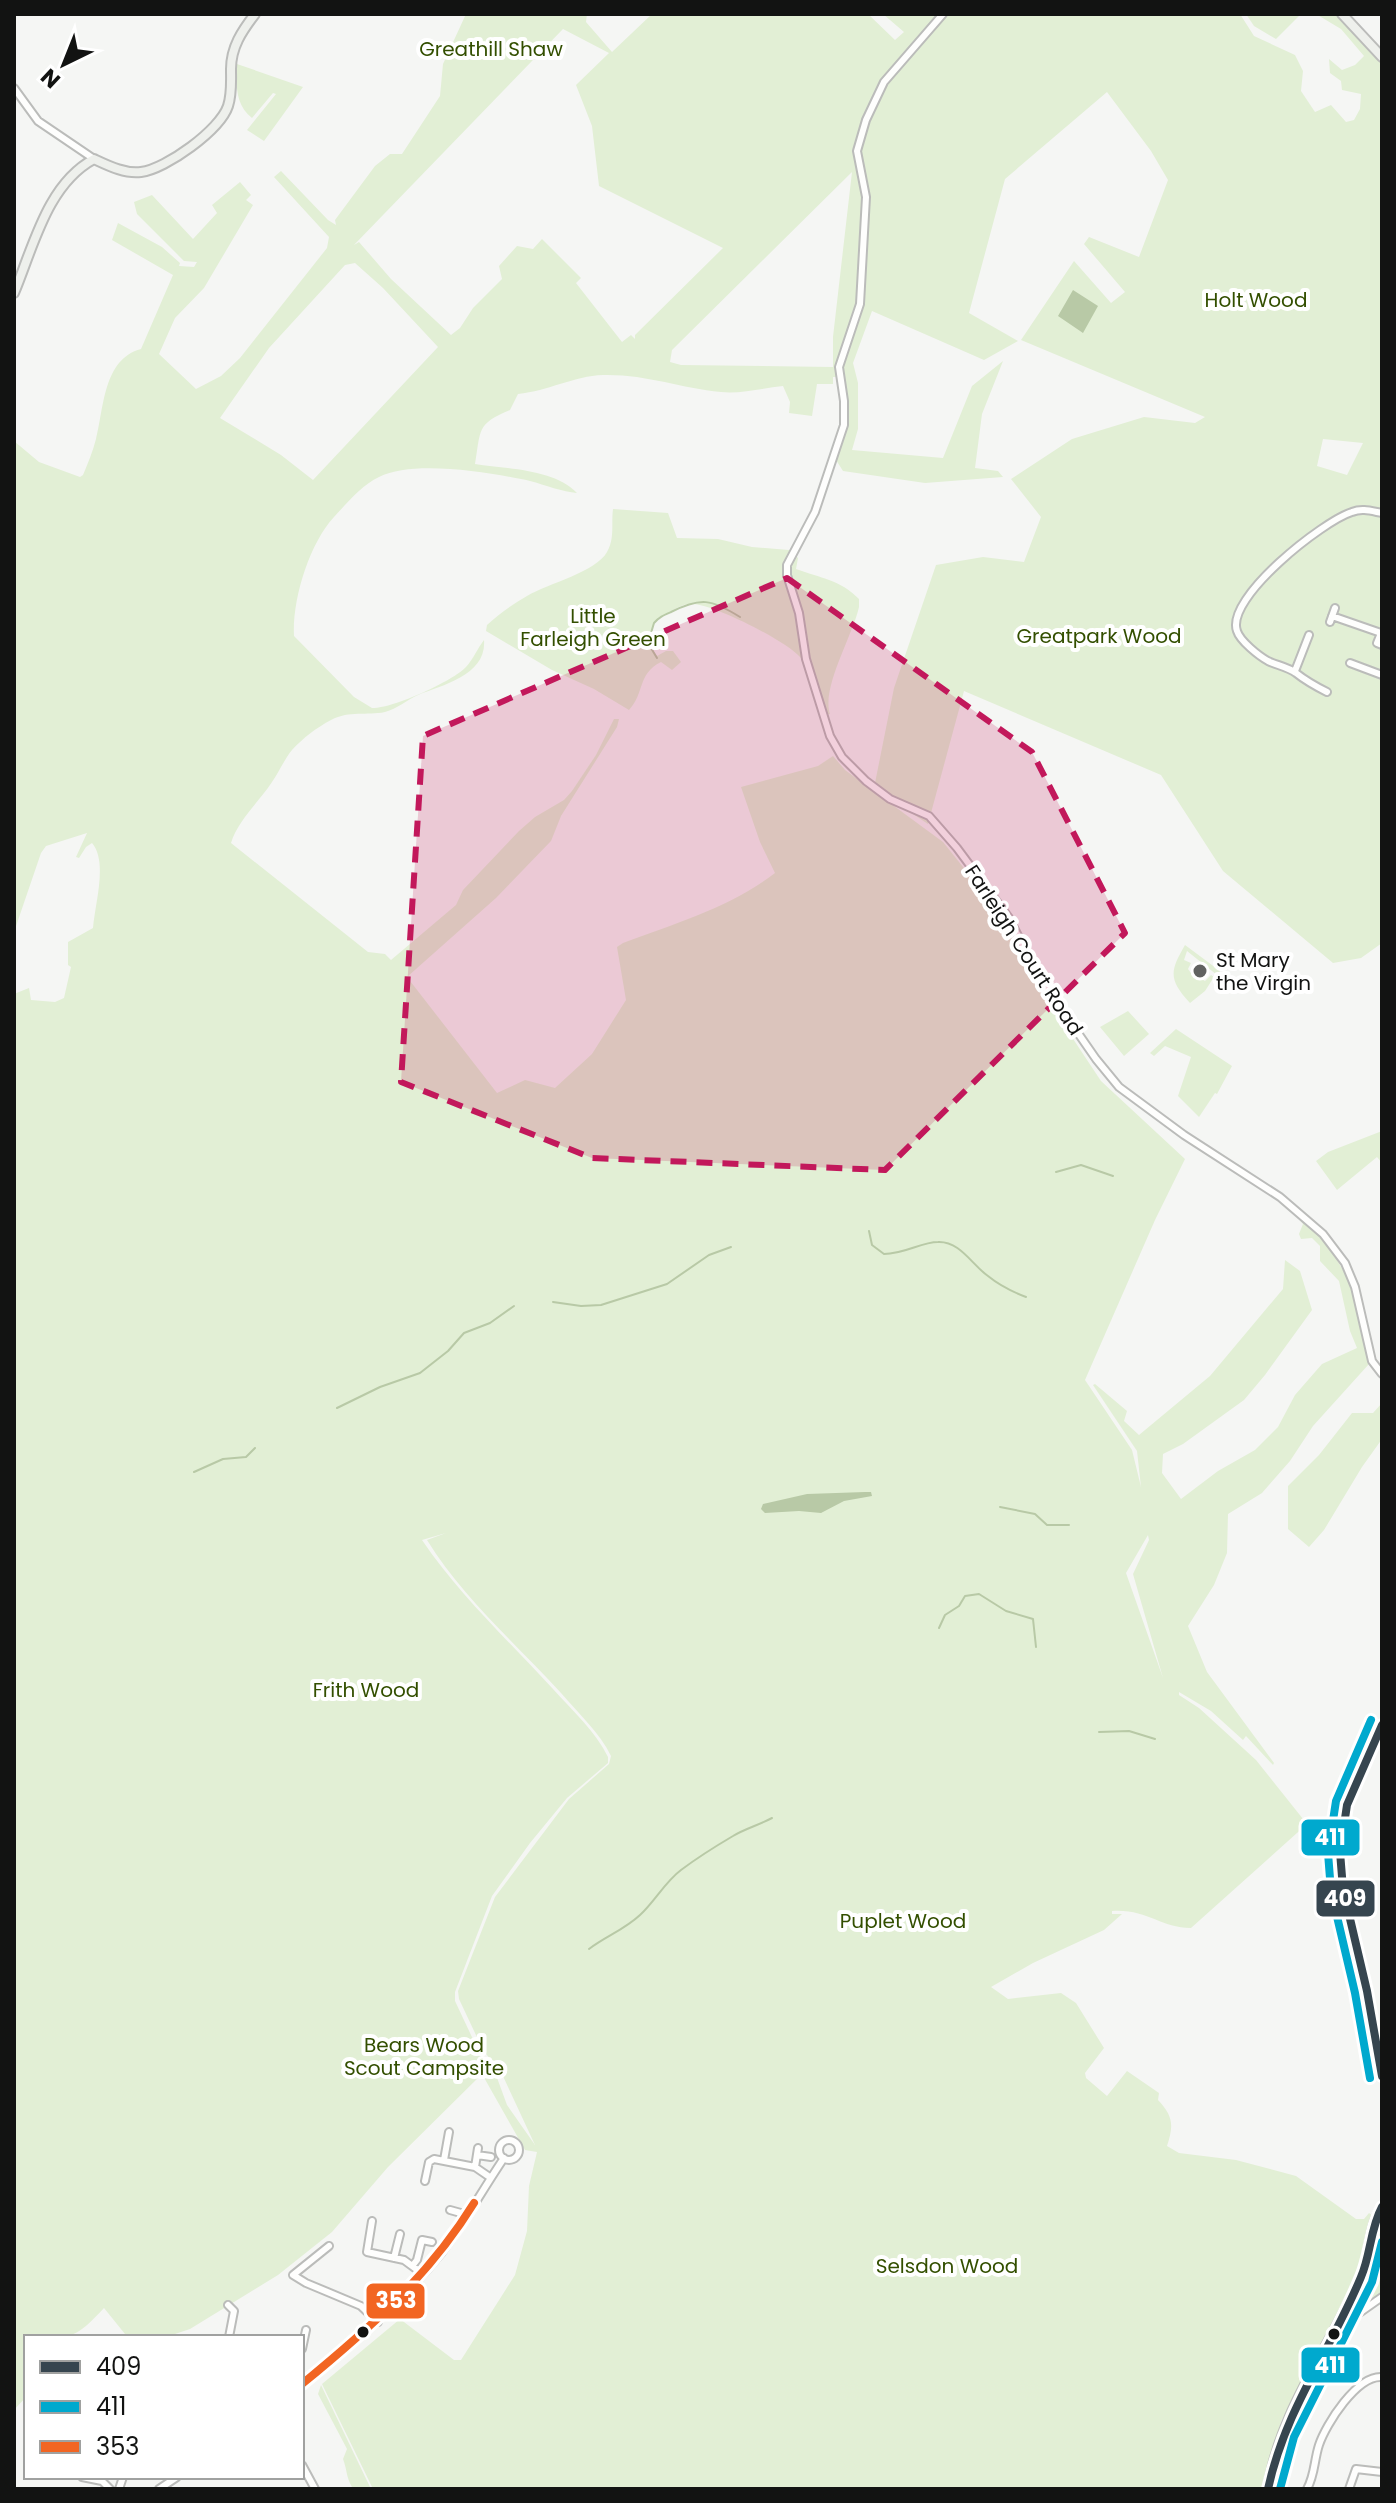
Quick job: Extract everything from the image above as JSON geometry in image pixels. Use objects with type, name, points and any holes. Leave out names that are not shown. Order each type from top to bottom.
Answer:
[{"type":"street","points":[[14,88],[38,121],[79,150],[129,172],[147,171],[186,149],[216,125],[230,97],[235,45],[255,14]]},
{"type":"street","name":"Farleigh Court Road","points":[[943,14],[884,82],[866,120],[857,151],[866,197],[860,304],[839,367],[844,425],[828,479],[806,531],[792,552],[787,575],[799,613],[806,659],[834,746],[852,769],[890,799],[929,816],[957,848],[1009,918],[1039,977],[1119,1087],[1174,1129],[1280,1197],[1323,1234],[1345,1263],[1355,1287],[1372,1361],[1382,1374]]},
{"type":"street","points":[[1342,14],[1382,57]]},
{"type":"street","points":[[79,150],[81,166]]},
{"type":"street","points":[[14,293],[46,214],[81,166],[94,159]]},
{"type":"street","points":[[1327,692],[1307,682],[1295,671],[1264,659],[1239,636],[1236,630],[1237,614],[1265,576],[1313,535],[1355,511],[1382,513]]},
{"type":"street","points":[[1332,615],[1382,631],[1377,643],[1382,645]]},
{"type":"street","points":[[1295,671],[1309,635]]},
{"type":"street","points":[[1350,663],[1380,674],[1382,664]]},
{"type":"street","points":[[1382,1725],[1345,1812],[1339,1849],[1343,1890],[1364,1978],[1382,2076]]},
{"type":"street","points":[[444,2160],[449,2132]]},
{"type":"street","points":[[475,2167],[477,2151],[491,2157]]},
{"type":"street","points":[[304,2379],[378,2322],[423,2274],[468,2215],[504,2158]]},
{"type":"street","points":[[425,2181],[429,2162],[434,2159],[475,2167],[491,2178]]},
{"type":"street","points":[[1268,2489],[1273,2459],[1286,2421],[1338,2328],[1363,2273],[1375,2219],[1382,2207]]},
{"type":"street","points":[[450,2210],[468,2215]]},
{"type":"street","points":[[372,2221],[364,2254],[413,2265],[423,2274]]},
{"type":"street","points":[[379,2264],[391,2258],[400,2234]]},
{"type":"street","points":[[413,2265],[422,2240],[432,2242]]},
{"type":"street","points":[[329,2246],[293,2275],[361,2306],[378,2322]]},
{"type":"street","points":[[327,2302],[336,2295]]},
{"type":"street","points":[[1338,2328],[1382,2297]]},
{"type":"street","points":[[228,2305],[234,2311],[229,2335]]},
{"type":"street","points":[[304,2340],[306,2330]]},
{"type":"street","points":[[1307,2489],[1319,2443],[1344,2402],[1363,2382],[1376,2376],[1382,2377]]},
{"type":"street","points":[[304,2469],[315,2489]]},
{"type":"street","points":[[1349,2489],[1356,2469],[1382,2472]]},
{"type":"street","points":[[91,2479],[102,2481],[110,2489]]},
{"type":"highlighted area","points":[[787,578],[1032,752],[1125,933],[885,1170],[592,1158],[401,1082],[423,736]]},
{"type":"green space","points":[[466,14],[587,14],[586,22],[612,52],[652,14],[868,14],[895,40],[904,32],[883,14],[1240,14],[1254,36],[1295,55],[1303,71],[1301,91],[1315,112],[1331,105],[1346,122],[1354,120],[1360,109],[1361,94],[1342,90],[1341,81],[1330,73],[1329,59],[1342,70],[1355,65],[1364,56],[1341,29],[1316,14],[1338,14],[1382,61],[1382,943],[1361,958],[1333,963],[1223,871],[1161,775],[964,691],[928,824],[874,788],[894,688],[936,565],[983,557],[1024,562],[1041,517],[1011,479],[1072,439],[1144,417],[1195,423],[1205,417],[1021,340],[1074,261],[1111,303],[1125,292],[1084,244],[1089,237],[1139,257],[1168,180],[1151,151],[1107,92],[1005,179],[969,313],[1018,341],[984,360],[872,311],[853,363],[858,383],[858,429],[852,450],[943,458],[972,386],[1003,361],[982,414],[975,468],[998,471],[1003,477],[925,483],[843,471],[836,460],[847,419],[843,377],[833,377],[833,384],[817,384],[812,416],[789,413],[790,402],[783,386],[721,392],[634,377],[603,375],[518,394],[510,410],[491,420],[482,430],[475,464],[543,475],[556,479],[577,493],[530,481],[454,469],[412,469],[379,477],[355,495],[325,528],[304,573],[296,606],[294,636],[354,697],[372,708],[422,693],[459,673],[484,640],[478,662],[462,677],[389,711],[345,715],[315,730],[289,754],[231,843],[368,952],[385,954],[391,960],[456,905],[463,890],[519,831],[535,817],[564,800],[596,755],[614,719],[619,719],[561,816],[551,841],[496,898],[407,977],[497,1093],[525,1080],[555,1088],[592,1054],[626,1000],[617,947],[721,905],[775,873],[760,842],[741,787],[818,766],[833,756],[845,770],[943,842],[1010,930],[1030,974],[1101,1081],[1185,1159],[1085,1380],[1132,1450],[1141,1487],[1137,1451],[1093,1385],[1127,1411],[1124,1421],[1139,1435],[1210,1376],[1283,1289],[1285,1260],[1300,1271],[1312,1310],[1265,1375],[1244,1400],[1183,1444],[1163,1454],[1162,1473],[1181,1499],[1218,1471],[1255,1450],[1278,1427],[1295,1395],[1322,1364],[1357,1348],[1339,1281],[1320,1261],[1320,1246],[1312,1238],[1301,1239],[1299,1234],[1303,1224],[1298,1218],[1300,1215],[1330,1249],[1349,1282],[1361,1319],[1369,1364],[1313,1426],[1290,1461],[1262,1493],[1228,1514],[1227,1553],[1214,1585],[1188,1626],[1207,1672],[1273,1765],[1246,1736],[1243,1740],[1211,1711],[1179,1692],[1256,1760],[1307,1824],[1191,1928],[1135,1913],[1112,1911],[1112,1914],[1122,1914],[1104,1930],[1033,1963],[991,1987],[1008,1999],[1061,1993],[1076,2003],[1104,2048],[1085,2073],[1086,2078],[1107,2096],[1127,2071],[1159,2093],[1158,2100],[1171,2121],[1167,2146],[1179,2153],[1236,2160],[1296,2176],[1356,2219],[1364,2219],[1369,2213],[1373,2216],[1360,2271],[1335,2327],[1281,2421],[1263,2489],[373,2489],[322,2384],[400,2319],[454,2360],[461,2360],[515,2275],[527,2231],[529,2186],[537,2152],[525,2150],[482,2074],[388,2167],[332,2232],[278,2275],[190,2329],[172,2335],[127,2335],[104,2308],[85,2327],[70,2335],[24,2335],[24,2399],[14,2410],[14,994],[29,988],[31,1000],[55,1002],[64,998],[71,967],[68,965],[68,942],[93,928],[100,872],[97,851],[92,843],[79,858],[76,857],[87,833],[46,846],[14,932],[14,441],[39,462],[80,477],[83,475],[95,444],[112,374],[128,355],[141,349],[173,275],[112,240],[118,223],[162,247],[180,263],[179,266],[194,267],[197,262],[184,261],[137,214],[134,202],[152,195],[193,239],[217,213],[212,205],[240,182],[251,195],[246,200],[253,205],[204,288],[175,318],[159,354],[196,389],[221,376],[240,358],[327,248],[329,237],[274,177],[281,171],[336,225],[335,220],[375,166],[390,154],[402,154],[440,96],[443,64]],"holes":[[[563,29],[609,53],[576,85],[592,126],[599,186],[723,248],[635,335],[635,339],[631,335],[622,342],[576,283],[581,278],[542,239],[533,249],[517,246],[499,266],[502,279],[451,335],[391,279],[359,242],[354,245]],[[852,172],[833,337],[833,367],[681,365],[670,362],[672,350]],[[355,263],[438,347],[313,480],[281,455],[220,418],[269,348],[345,265]],[[1323,439],[1363,443],[1347,475],[1317,466]],[[446,1533],[427,1540],[441,1561],[473,1601],[588,1723],[611,1756],[609,1764],[569,1799],[495,1897],[458,1991],[483,2050],[502,2074],[535,2145],[507,2105],[496,2075],[479,2052],[455,2001],[455,1992],[492,1896],[567,1798],[608,1763],[608,1757],[583,1722],[452,1580],[422,1540]],[[1148,1535],[1149,1540],[1133,1574],[1163,1678],[1126,1573]]]},
{"type":"green space","points":[[1246,14],[1301,14],[1276,39],[1254,26]]},
{"type":"green space","points":[[237,64],[303,87],[264,141],[247,130],[276,94],[273,93],[252,118],[240,100]]},
{"type":"green space","name":"Little Farleigh Green","points":[[613,509],[668,513],[677,538],[718,539],[752,547],[789,550],[798,558],[796,569],[837,584],[859,599],[856,619],[830,690],[830,714],[822,716],[808,670],[792,650],[746,623],[698,604],[679,607],[654,622],[650,640],[654,652],[657,656],[673,651],[681,662],[672,670],[661,662],[653,667],[629,710],[486,631],[487,625],[522,599],[583,571],[601,559],[611,541]]},
{"type":"green space","points":[[1185,945],[1220,971],[1217,975],[1187,951],[1184,960],[1191,963],[1188,969],[1191,973],[1205,981],[1211,975],[1214,977],[1205,991],[1190,1003],[1178,987],[1174,975],[1176,962]]},
{"type":"green space","points":[[1128,1011],[1149,1034],[1124,1056],[1100,1027]]},
{"type":"green space","points":[[1176,1029],[1232,1066],[1217,1094],[1199,1117],[1178,1096],[1191,1057],[1165,1046],[1154,1056],[1150,1053]]},
{"type":"green space","points":[[1382,1131],[1382,1163],[1377,1157],[1337,1190],[1316,1161],[1328,1152]]},
{"type":"green space","points":[[1382,1403],[1382,1439],[1324,1530],[1309,1547],[1288,1529],[1288,1486],[1319,1455],[1352,1413],[1373,1413]]},
{"type":"green space","points":[[1382,2212],[1382,2294],[1345,2320],[1371,2263],[1377,2222]]},
{"type":"green space","points":[[321,2385],[371,2489],[352,2487],[350,2483],[343,2459],[347,2449],[318,2394]]},
{"type":"shaded area","points":[[1073,290],[1098,306],[1083,333],[1058,316]]},
{"type":"shaded area","points":[[871,1492],[872,1496],[844,1501],[821,1513],[765,1513],[761,1509],[763,1504],[807,1494]]},
{"type":"waterway","points":[[657,658],[648,643],[654,623],[664,615],[690,604],[706,602],[740,617]]},
{"type":"waterway","points":[[1056,1172],[1081,1165],[1113,1176]]},
{"type":"waterway","points":[[869,1231],[872,1245],[884,1254],[938,1242],[953,1245],[992,1279],[1026,1297]]},
{"type":"waterway","points":[[553,1302],[601,1305],[667,1284],[709,1255],[731,1247]]},
{"type":"waterway","points":[[337,1408],[380,1387],[420,1373],[448,1351],[464,1333],[490,1323],[514,1306]]},
{"type":"waterway","points":[[194,1472],[223,1459],[246,1457],[255,1448]]},
{"type":"waterway","points":[[1000,1507],[1035,1514],[1047,1525],[1069,1525]]},
{"type":"waterway","points":[[939,1628],[945,1615],[959,1606],[965,1596],[979,1594],[1006,1611],[1033,1619],[1036,1647]]},
{"type":"waterway","points":[[1099,1732],[1129,1731],[1155,1739]]},
{"type":"waterway","points":[[589,1949],[634,1920],[687,1866],[737,1834],[772,1818]]},
{"type":"transit line","name":"411","points":[[1370,2078],[1355,1993],[1331,1891],[1328,1853],[1336,1801],[1371,1720]]},
{"type":"transit line","name":"409","points":[[1382,1725],[1347,1805],[1340,1852],[1343,1889],[1367,1991],[1382,2076]]},
{"type":"transit line","name":"353","points":[[304,2382],[396,2301],[437,2254],[474,2203]]},
{"type":"transit line","name":"409","points":[[1268,2489],[1297,2406],[1361,2277],[1382,2207]]},
{"type":"transit line","name":"411","points":[[1280,2489],[1294,2437],[1372,2282],[1382,2242]]},
{"type":"place","name":"St Mary the Virgin","points":[[1200,971]]},
{"type":"park label","name":"Greathill Shaw","points":[[491,49]]},
{"type":"park label","name":"Holt Wood","points":[[1256,300]]},
{"type":"park label","name":"Greatpark Wood","points":[[1099,636]]},
{"type":"park label","name":"Frith Wood","points":[[366,1690]]},
{"type":"park label","name":"Puplet Wood","points":[[903,1921]]},
{"type":"park label","name":"Bears Wood Scout Campsite","points":[[424,2056]]},
{"type":"park label","name":"Selsdon Wood","points":[[947,2266]]}]
